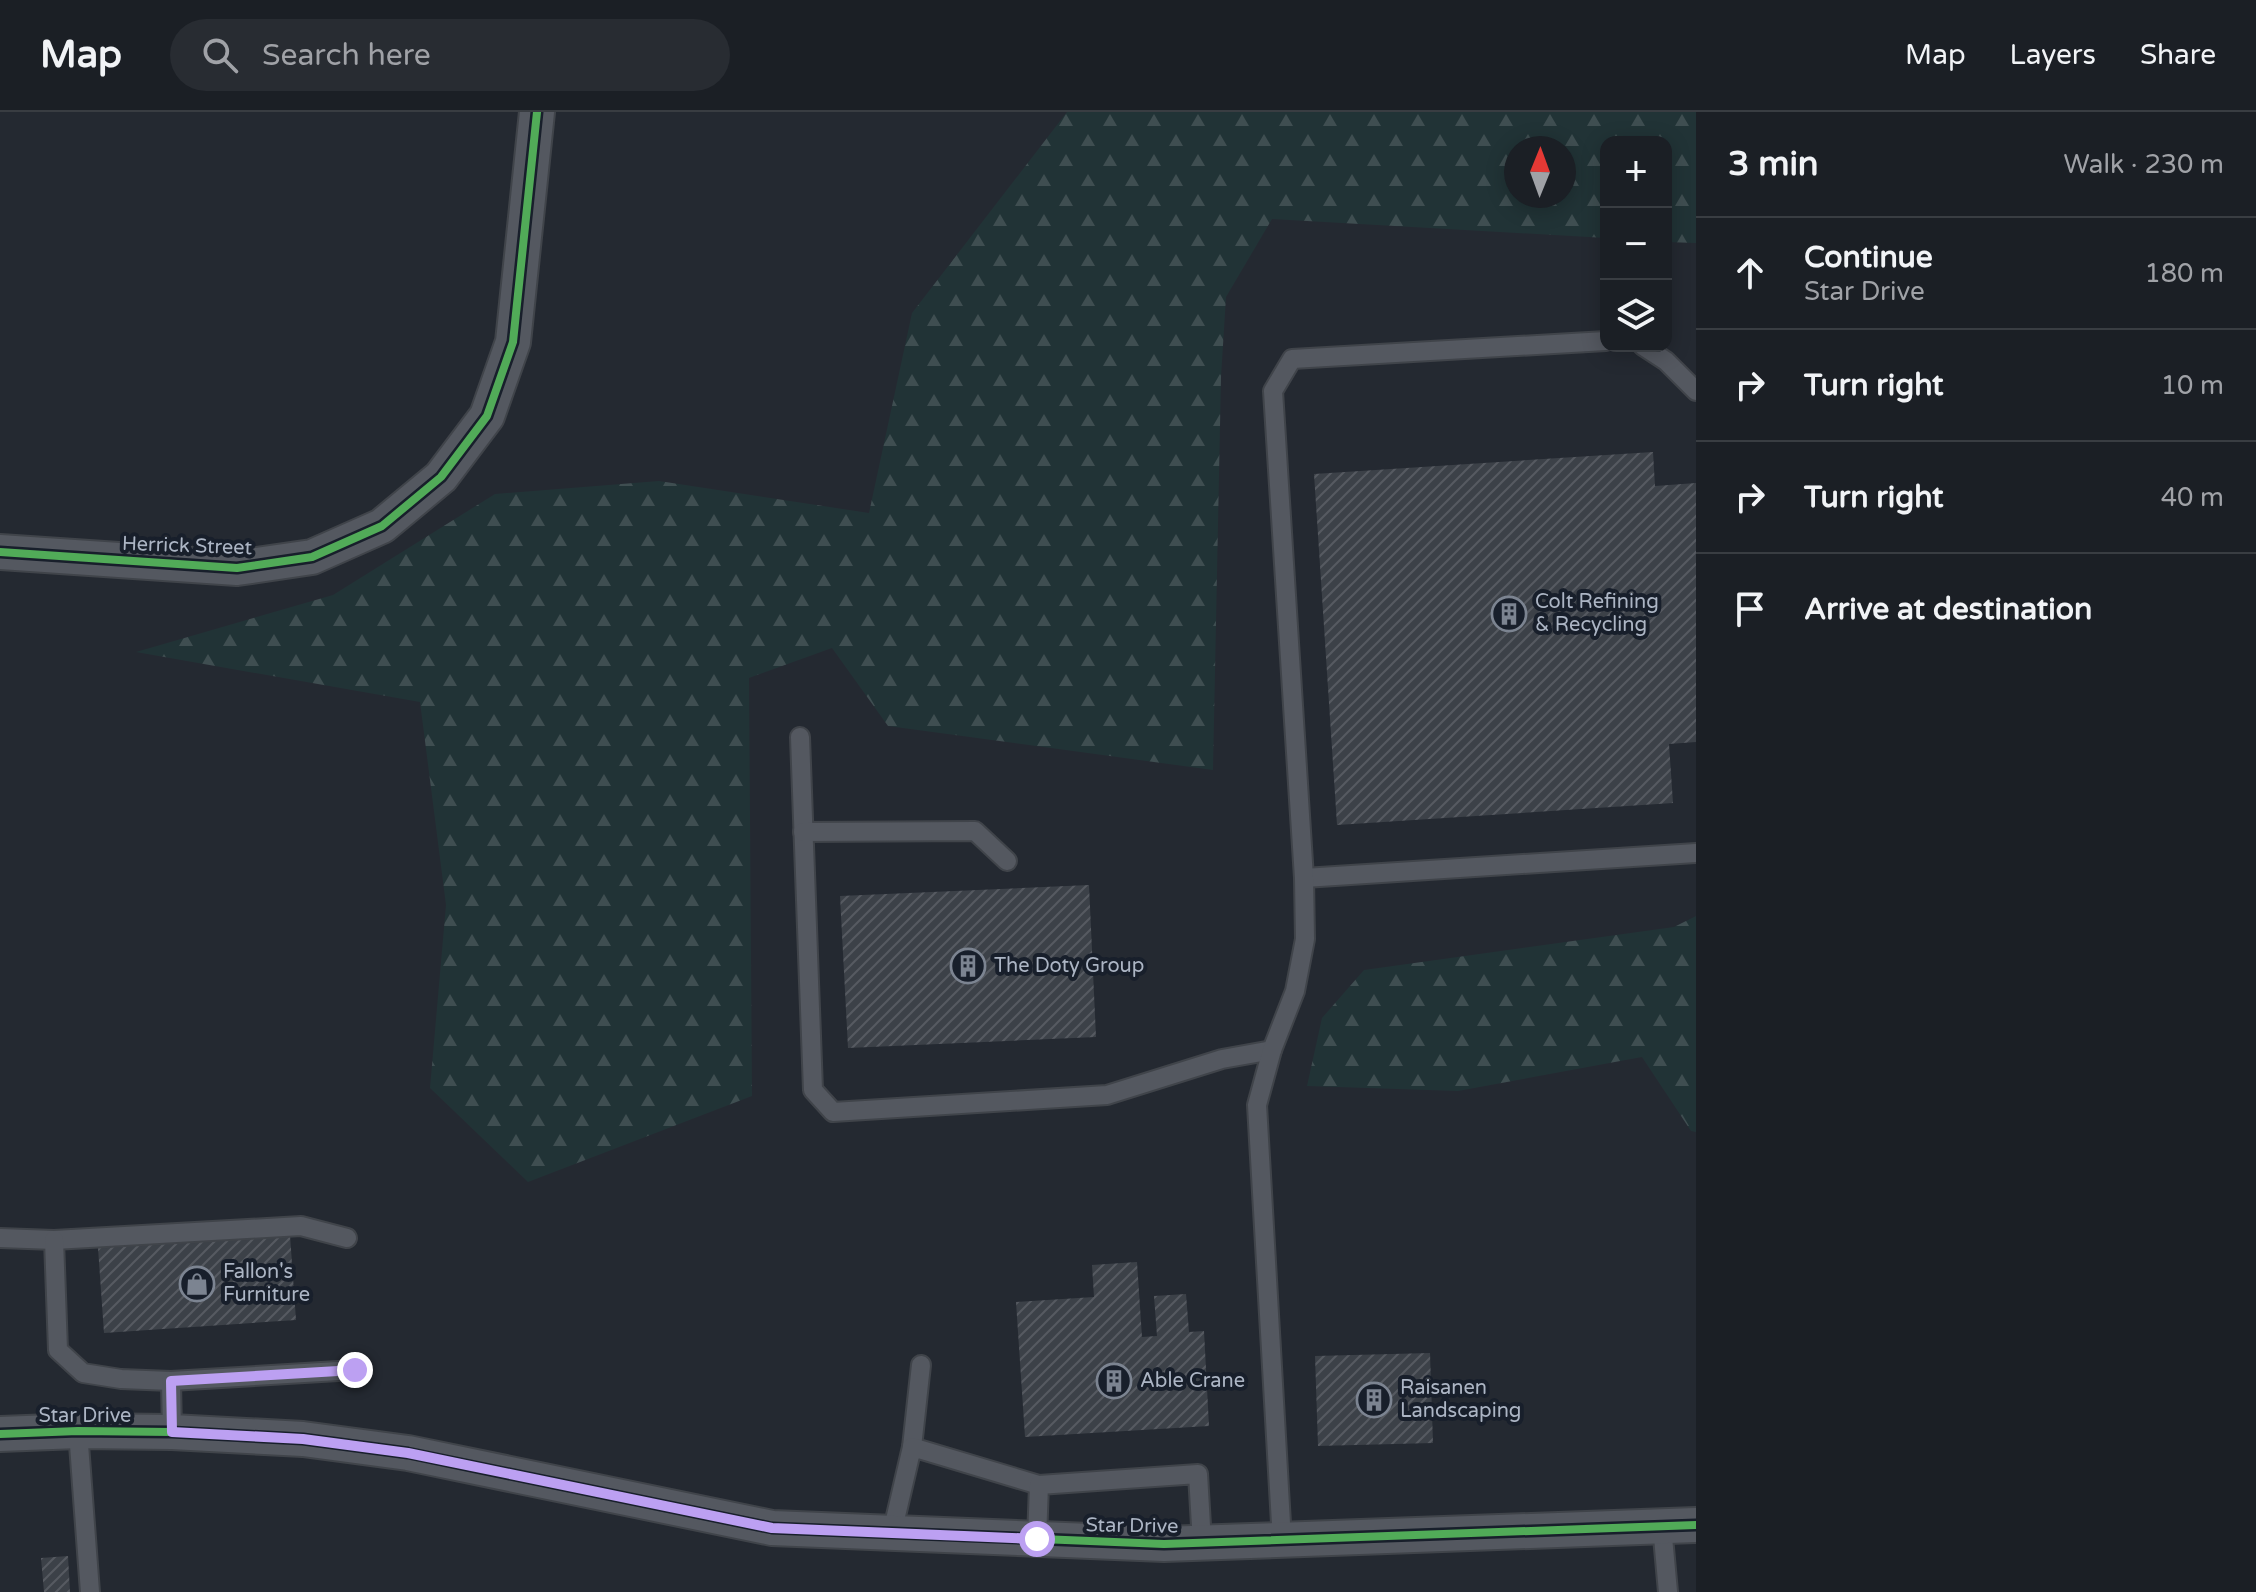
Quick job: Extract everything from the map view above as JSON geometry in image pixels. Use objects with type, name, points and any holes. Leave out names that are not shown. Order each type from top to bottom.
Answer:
[{"type":"street","name":"Herrick Street","points":[[0,552],[237,568],[312,557],[382,526],[441,477],[487,416],[513,342],[537,112]]},
{"type":"street","name":"Star Drive","points":[[0,1434],[172,1432],[303,1439],[408,1453],[772,1528],[1164,1544],[1696,1525]]},
{"type":"lane","points":[[1282,1541],[1257,1105],[1272,1050],[1295,991],[1305,939],[1304,878],[1273,391],[1292,359],[1600,341]]},
{"type":"lane","points":[[1652,352],[1666,361],[1696,391]]},
{"type":"lane","points":[[800,737],[813,1090],[833,1112],[1107,1095],[1222,1059],[1272,1050]]},
{"type":"lane","points":[[803,832],[975,831],[1007,861]]},
{"type":"lane","points":[[1304,878],[1696,853]]},
{"type":"lane","points":[[0,1238],[54,1240],[301,1226],[347,1238]]},
{"type":"lane","points":[[54,1240],[58,1350],[83,1373],[121,1379],[171,1381],[355,1370]]},
{"type":"lane","points":[[892,1533],[912,1447],[921,1365]]},
{"type":"lane","points":[[171,1381],[172,1432]]},
{"type":"lane","points":[[78,1431],[90,1592]]},
{"type":"lane","points":[[912,1447],[1039,1485],[1198,1474],[1202,1543]]},
{"type":"lane","points":[[1037,1539],[1039,1485]]},
{"type":"lane","points":[[1662,1526],[1668,1592]]},
{"type":"green space","points":[[1067,112],[1696,112],[1696,243],[1672,242],[1672,136],[1600,136],[1600,238],[1272,219],[1226,297],[1221,377],[1213,770],[888,726],[832,648],[749,678],[752,1096],[528,1182],[430,1088],[446,905],[420,702],[136,652],[333,595],[495,494],[659,481],[869,513],[912,313]]},
{"type":"green space","points":[[1696,916],[1696,1132],[1691,1131],[1642,1057],[1458,1091],[1307,1086],[1322,1018],[1364,970],[1674,927]]},
{"type":"building","name":"Colt Refining & Recycling","points":[[1653,452],[1655,486],[1696,483],[1696,742],[1669,744],[1673,803],[1337,825],[1314,474]]},
{"type":"building","name":"The Doty Group","points":[[1089,885],[1096,1037],[848,1048],[840,896]]},
{"type":"building","name":"Fallon's Furniture","points":[[290,1235],[296,1320],[104,1333],[98,1248]]},
{"type":"building","name":"Able Crane","points":[[1137,1262],[1142,1337],[1157,1336],[1154,1296],[1186,1294],[1189,1332],[1204,1331],[1209,1426],[1025,1437],[1016,1302],[1094,1297],[1092,1265]]},
{"type":"building","name":"Raisanen Landscaping","points":[[1430,1353],[1433,1443],[1318,1446],[1315,1356]]},
{"type":"building","points":[[68,1556],[70,1592],[44,1592],[41,1558]]},
{"type":"cycle path","points":[[0,552],[237,568],[312,557],[382,526],[441,477],[487,416],[513,342],[537,112]]},
{"type":"cycle path","points":[[0,1434],[172,1432],[303,1439],[408,1453],[772,1528],[1164,1544],[1696,1525]]},
{"type":"place","name":"Colt Refining & Recycling","points":[[1509,614]]},
{"type":"place","name":"The Doty Group","points":[[968,966]]},
{"type":"place","name":"Fallon's Furniture","points":[[197,1284]]},
{"type":"place","name":"Able Crane","points":[[1114,1381]]},
{"type":"place","name":"Raisanen Landscaping","points":[[1374,1400]]},
{"type":"route","points":[[355,1370],[171,1381],[172,1432],[303,1439],[408,1453],[772,1528],[1037,1539]]}]
